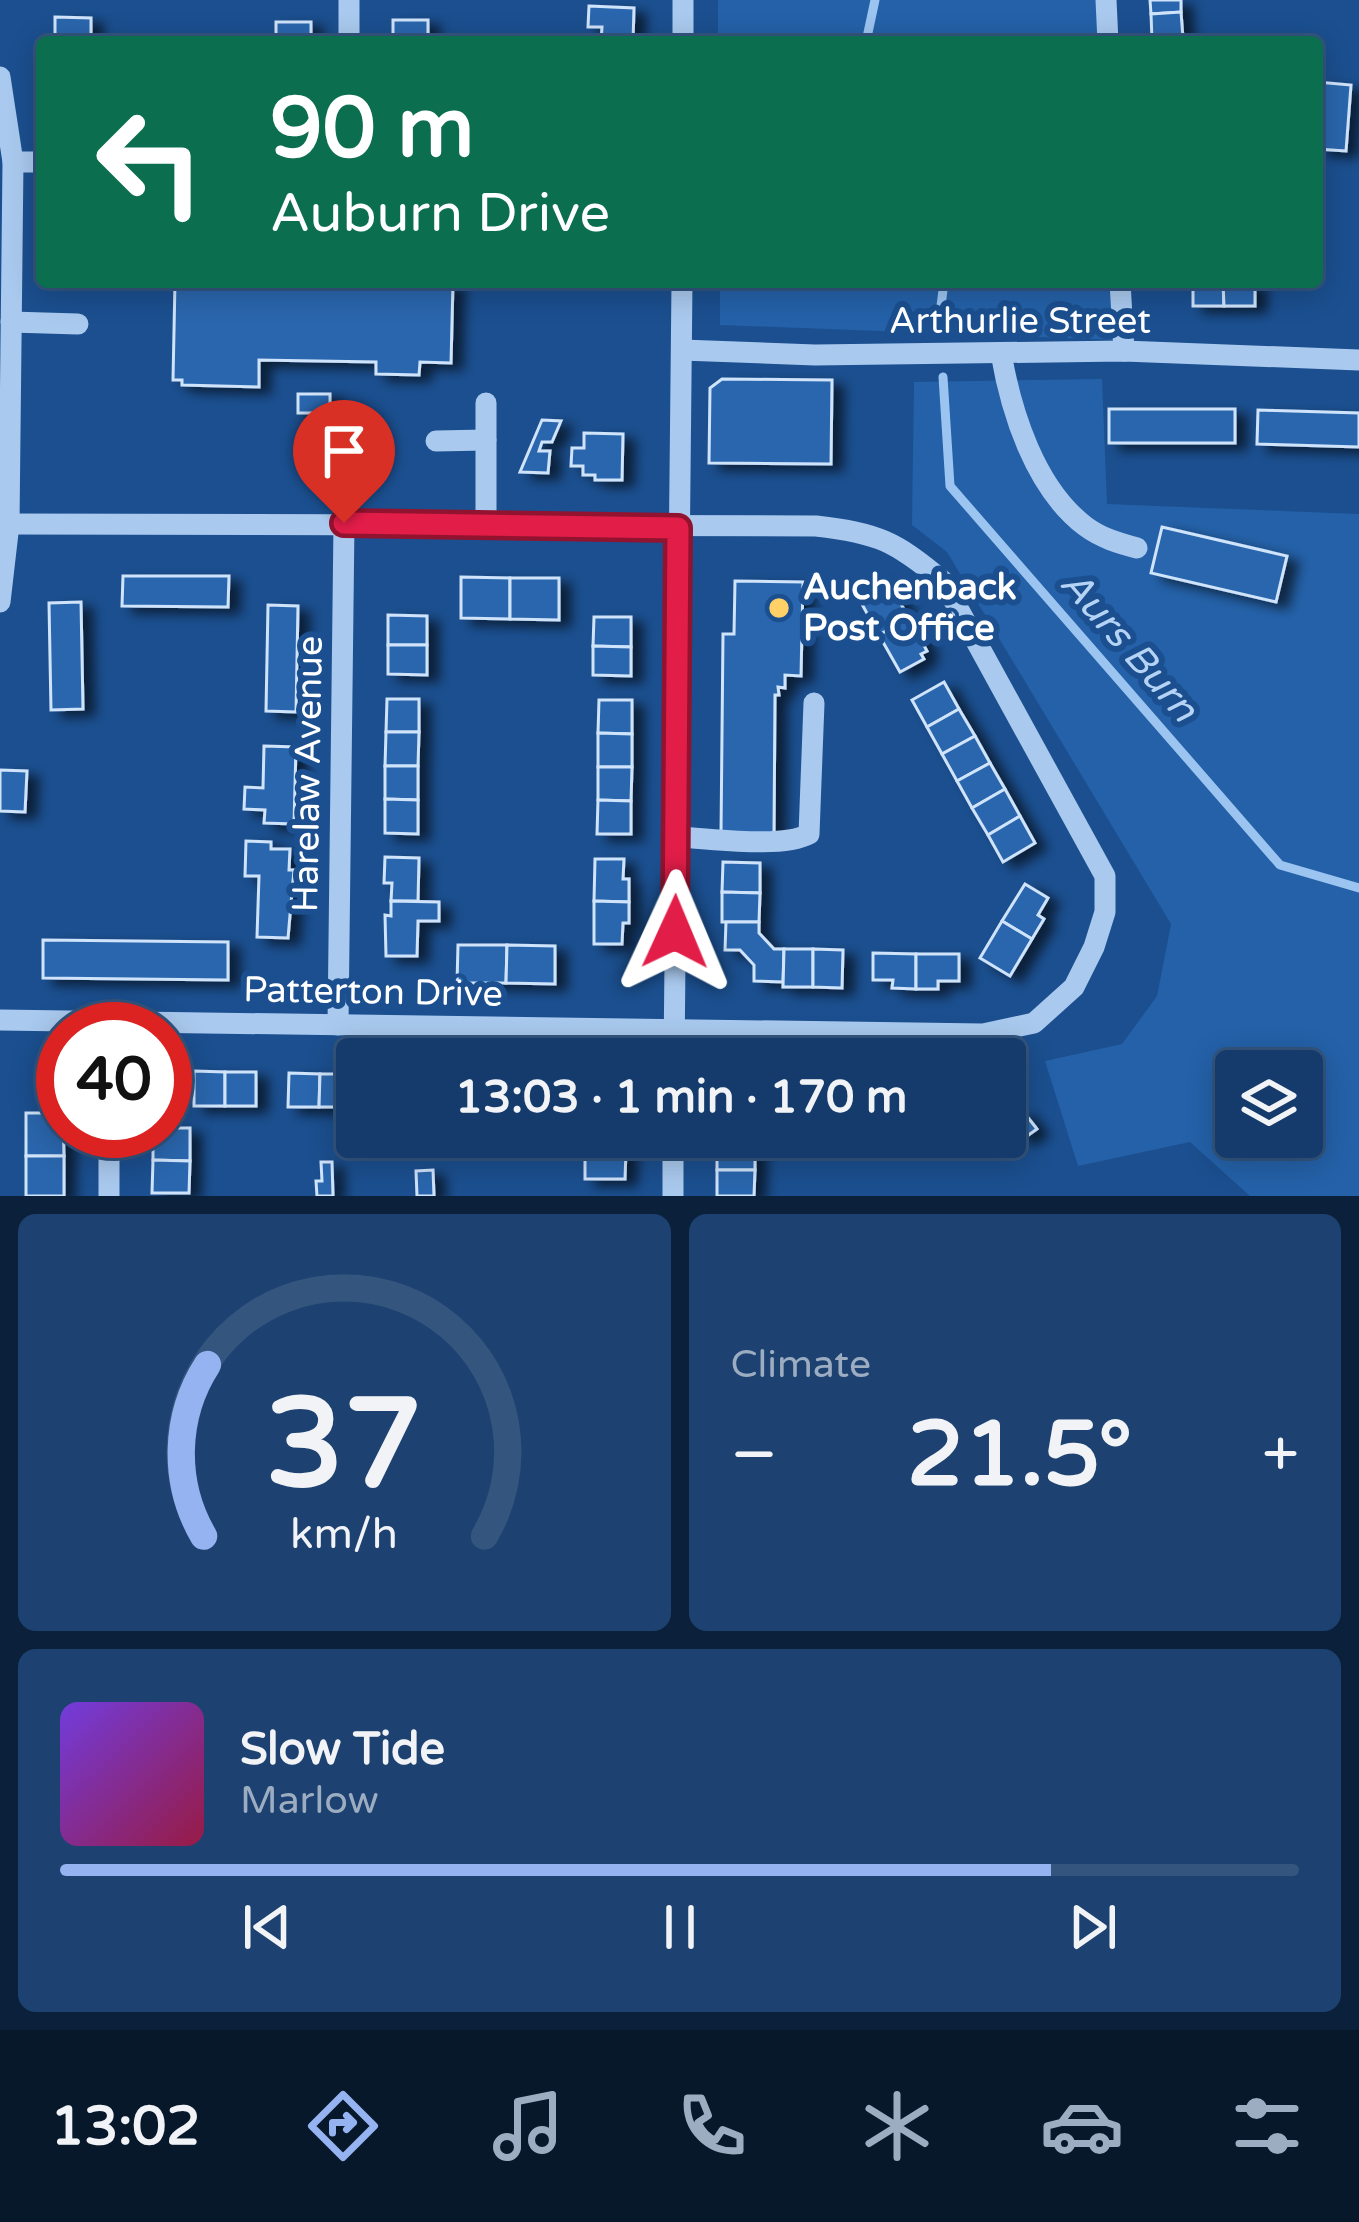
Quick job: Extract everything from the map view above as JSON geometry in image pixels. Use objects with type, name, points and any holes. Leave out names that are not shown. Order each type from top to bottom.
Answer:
[{"type":"street","points":[[349,0],[349,36]]},
{"type":"street","points":[[683,0],[683,36]]},
{"type":"street","points":[[1106,0],[1108,36]]},
{"type":"street","points":[[0,77],[13,162],[9,524],[0,602]]},
{"type":"street","points":[[13,162],[36,162]]},
{"type":"street","points":[[674,1038],[682,288]]},
{"type":"street","points":[[1120,288],[1124,352]]},
{"type":"street","points":[[11,322],[78,324]]},
{"type":"street","name":"Arthurlie Street","points":[[682,350],[815,356],[1124,352],[1359,360]]},
{"type":"street","points":[[1001,353],[1019,424],[1061,502],[1106,539],[1137,548]]},
{"type":"street","points":[[486,403],[486,525]]},
{"type":"street","points":[[436,441],[486,440]]},
{"type":"street","name":"Harelaw Avenue","points":[[338,1025],[344,523]]},
{"type":"street","name":"Patterton Drive","points":[[9,524],[816,526],[872,532],[943,581],[1105,875],[1105,912],[1074,987],[1034,1023],[983,1034],[192,1025]]},
{"type":"street","points":[[676,837],[804,839],[809,834],[814,703]]},
{"type":"street","name":"Patterton Drive","points":[[0,1020],[36,1022]]},
{"type":"street","points":[[109,1158],[109,1196]]},
{"type":"street","points":[[673,1196],[674,1158]]},
{"type":"shaded area","points":[[718,0],[1099,0],[1101,36],[718,36]]},
{"type":"shaded area","points":[[720,288],[1116,288],[1119,340],[720,325]]},
{"type":"shaded area","points":[[1102,379],[1107,504],[1359,514],[1359,1196],[1250,1196],[1190,1142],[1078,1166],[1045,1061],[1122,1044],[1157,996],[1171,924],[947,552],[912,525],[914,382]]},
{"type":"building","points":[[1150,0],[1181,0],[1181,12],[1151,14]]},
{"type":"building","points":[[589,6],[634,8],[633,36],[601,36],[602,27],[588,27]]},
{"type":"building","points":[[1181,12],[1183,36],[1152,36],[1151,14]]},
{"type":"building","points":[[55,17],[91,18],[91,36],[55,36]]},
{"type":"building","points":[[393,20],[428,20],[428,36],[393,36]]},
{"type":"building","points":[[276,22],[311,22],[311,36],[276,36]]},
{"type":"building","points":[[1323,83],[1351,85],[1346,151],[1323,149]]},
{"type":"building","points":[[175,288],[453,288],[451,363],[420,362],[419,375],[376,374],[376,362],[259,360],[259,387],[182,385],[182,380],[173,380]]},
{"type":"building","points":[[1193,288],[1223,288],[1224,306],[1193,306]]},
{"type":"building","points":[[1223,288],[1255,288],[1255,306],[1224,306]]},
{"type":"building","points":[[722,379],[832,380],[831,464],[709,463],[710,388]]},
{"type":"building","points":[[298,394],[330,394],[330,413],[298,413]]},
{"type":"building","points":[[1109,409],[1235,409],[1235,443],[1109,443]]},
{"type":"building","points":[[1258,410],[1359,413],[1359,447],[1257,444]]},
{"type":"building","points":[[542,420],[561,421],[552,442],[542,442],[539,451],[550,451],[548,473],[520,472]]},
{"type":"building","points":[[584,433],[623,434],[622,480],[595,480],[595,475],[583,475],[583,466],[571,466],[572,448],[584,448]]},
{"type":"building","points":[[1162,527],[1287,556],[1276,602],[1151,573]]},
{"type":"building","points":[[123,576],[229,576],[228,607],[122,606]]},
{"type":"building","points":[[461,577],[510,578],[510,619],[461,618]]},
{"type":"building","points":[[510,578],[559,578],[559,620],[510,619]]},
{"type":"building","points":[[887,580],[909,618],[879,635],[858,597]]},
{"type":"building","points":[[735,581],[803,582],[801,676],[785,675],[785,688],[778,687],[779,695],[775,695],[774,834],[721,834],[723,634],[734,634]]},
{"type":"building","points":[[81,602],[83,709],[51,710],[49,603]]},
{"type":"building","points":[[268,605],[298,606],[296,712],[266,711]]},
{"type":"building","points":[[388,615],[427,616],[427,645],[388,645]]},
{"type":"building","points":[[594,617],[631,617],[631,647],[593,646]]},
{"type":"building","points":[[909,618],[927,651],[921,654],[924,659],[900,672],[879,635]]},
{"type":"building","points":[[388,645],[427,645],[427,675],[388,674]]},
{"type":"building","points":[[593,646],[631,647],[631,676],[593,675]]},
{"type":"building","points":[[944,682],[959,709],[927,727],[912,700]]},
{"type":"building","points":[[387,699],[419,699],[419,732],[386,732]]},
{"type":"building","points":[[599,700],[632,700],[632,734],[598,733]]},
{"type":"building","points":[[959,709],[975,736],[942,754],[927,727]]},
{"type":"building","points":[[386,732],[419,732],[418,766],[385,766]]},
{"type":"building","points":[[598,733],[632,734],[632,767],[598,767]]},
{"type":"building","points":[[975,736],[990,763],[957,781],[942,754]]},
{"type":"building","points":[[264,746],[296,747],[294,824],[264,823],[265,810],[244,809],[245,787],[263,788]]},
{"type":"building","points":[[990,763],[1005,789],[972,808],[957,781]]},
{"type":"building","points":[[385,766],[418,766],[418,800],[385,799]]},
{"type":"building","points":[[598,767],[632,767],[631,801],[598,800]]},
{"type":"building","points":[[0,770],[27,771],[25,812],[0,811]]},
{"type":"building","points":[[1005,789],[1020,816],[988,835],[972,808]]},
{"type":"building","points":[[385,799],[418,800],[418,834],[385,833]]},
{"type":"building","points":[[598,800],[631,801],[631,834],[597,834]]},
{"type":"building","points":[[1020,816],[1035,843],[1003,862],[988,835]]},
{"type":"building","points":[[246,841],[290,849],[289,870],[294,870],[288,938],[257,937],[259,876],[245,876]]},
{"type":"building","points":[[385,857],[419,858],[418,901],[391,901],[392,883],[384,883]]},
{"type":"building","points":[[595,859],[624,859],[629,902],[594,901]]},
{"type":"building","points":[[723,862],[760,863],[760,893],[722,892]]},
{"type":"building","points":[[1025,884],[1048,898],[1038,915],[1044,919],[1032,939],[1002,921]]},
{"type":"building","points":[[722,892],[760,893],[759,922],[722,922]]},
{"type":"building","points":[[391,901],[439,902],[439,921],[418,921],[417,956],[386,956],[385,915],[391,916]]},
{"type":"building","points":[[594,901],[629,902],[622,944],[594,944]]},
{"type":"building","points":[[1002,921],[1032,939],[1010,976],[980,958]]},
{"type":"building","points":[[726,922],[759,922],[759,933],[774,949],[784,949],[783,982],[754,981],[754,965],[740,950],[725,950]]},
{"type":"building","points":[[43,940],[228,942],[228,980],[43,978]]},
{"type":"building","points":[[458,945],[507,945],[506,983],[457,983]]},
{"type":"building","points":[[507,945],[555,946],[555,984],[506,983]]},
{"type":"building","points":[[784,949],[813,949],[813,987],[783,987]]},
{"type":"building","points":[[813,949],[843,950],[842,988],[813,987]]},
{"type":"building","points":[[873,953],[916,954],[916,989],[892,988],[893,980],[873,980]]},
{"type":"building","points":[[916,954],[959,954],[959,981],[938,981],[938,989],[916,989]]},
{"type":"building","points":[[194,1071],[225,1072],[225,1106],[194,1106]]},
{"type":"building","points":[[225,1072],[256,1072],[256,1106],[225,1106]]},
{"type":"building","points":[[289,1073],[320,1074],[319,1107],[288,1107]]},
{"type":"building","points":[[320,1074],[336,1074],[336,1107],[319,1107]]},
{"type":"building","points":[[26,1113],[36,1113],[36,1156],[26,1156]]},
{"type":"building","points":[[1026,1115],[1037,1129],[1026,1137]]},
{"type":"building","points":[[26,1156],[64,1158],[64,1196],[26,1196]]},
{"type":"building","points":[[153,1158],[190,1158],[190,1161]]},
{"type":"building","points":[[585,1158],[626,1158],[625,1179],[585,1179]]},
{"type":"building","points":[[717,1158],[755,1158],[755,1170],[717,1170]]},
{"type":"building","points":[[153,1160],[190,1161],[189,1193],[152,1193]]},
{"type":"building","points":[[321,1162],[332,1162],[333,1196],[317,1196]]},
{"type":"building","points":[[433,1170],[434,1196],[417,1196],[416,1171]]},
{"type":"building","points":[[717,1170],[755,1170],[754,1196],[717,1196]]},
{"type":"waterway","name":"Aurs Burn","points":[[867,36],[875,0]]},
{"type":"waterway","name":"Aurs Burn","points":[[938,330],[943,288]]},
{"type":"waterway","name":"Aurs Burn","points":[[943,377],[950,486],[1280,865],[1359,888]]},
{"type":"place","name":"Auchenback Post Office","points":[[779,608]]},
{"type":"route","points":[[344,523],[678,528],[675,932]]}]
